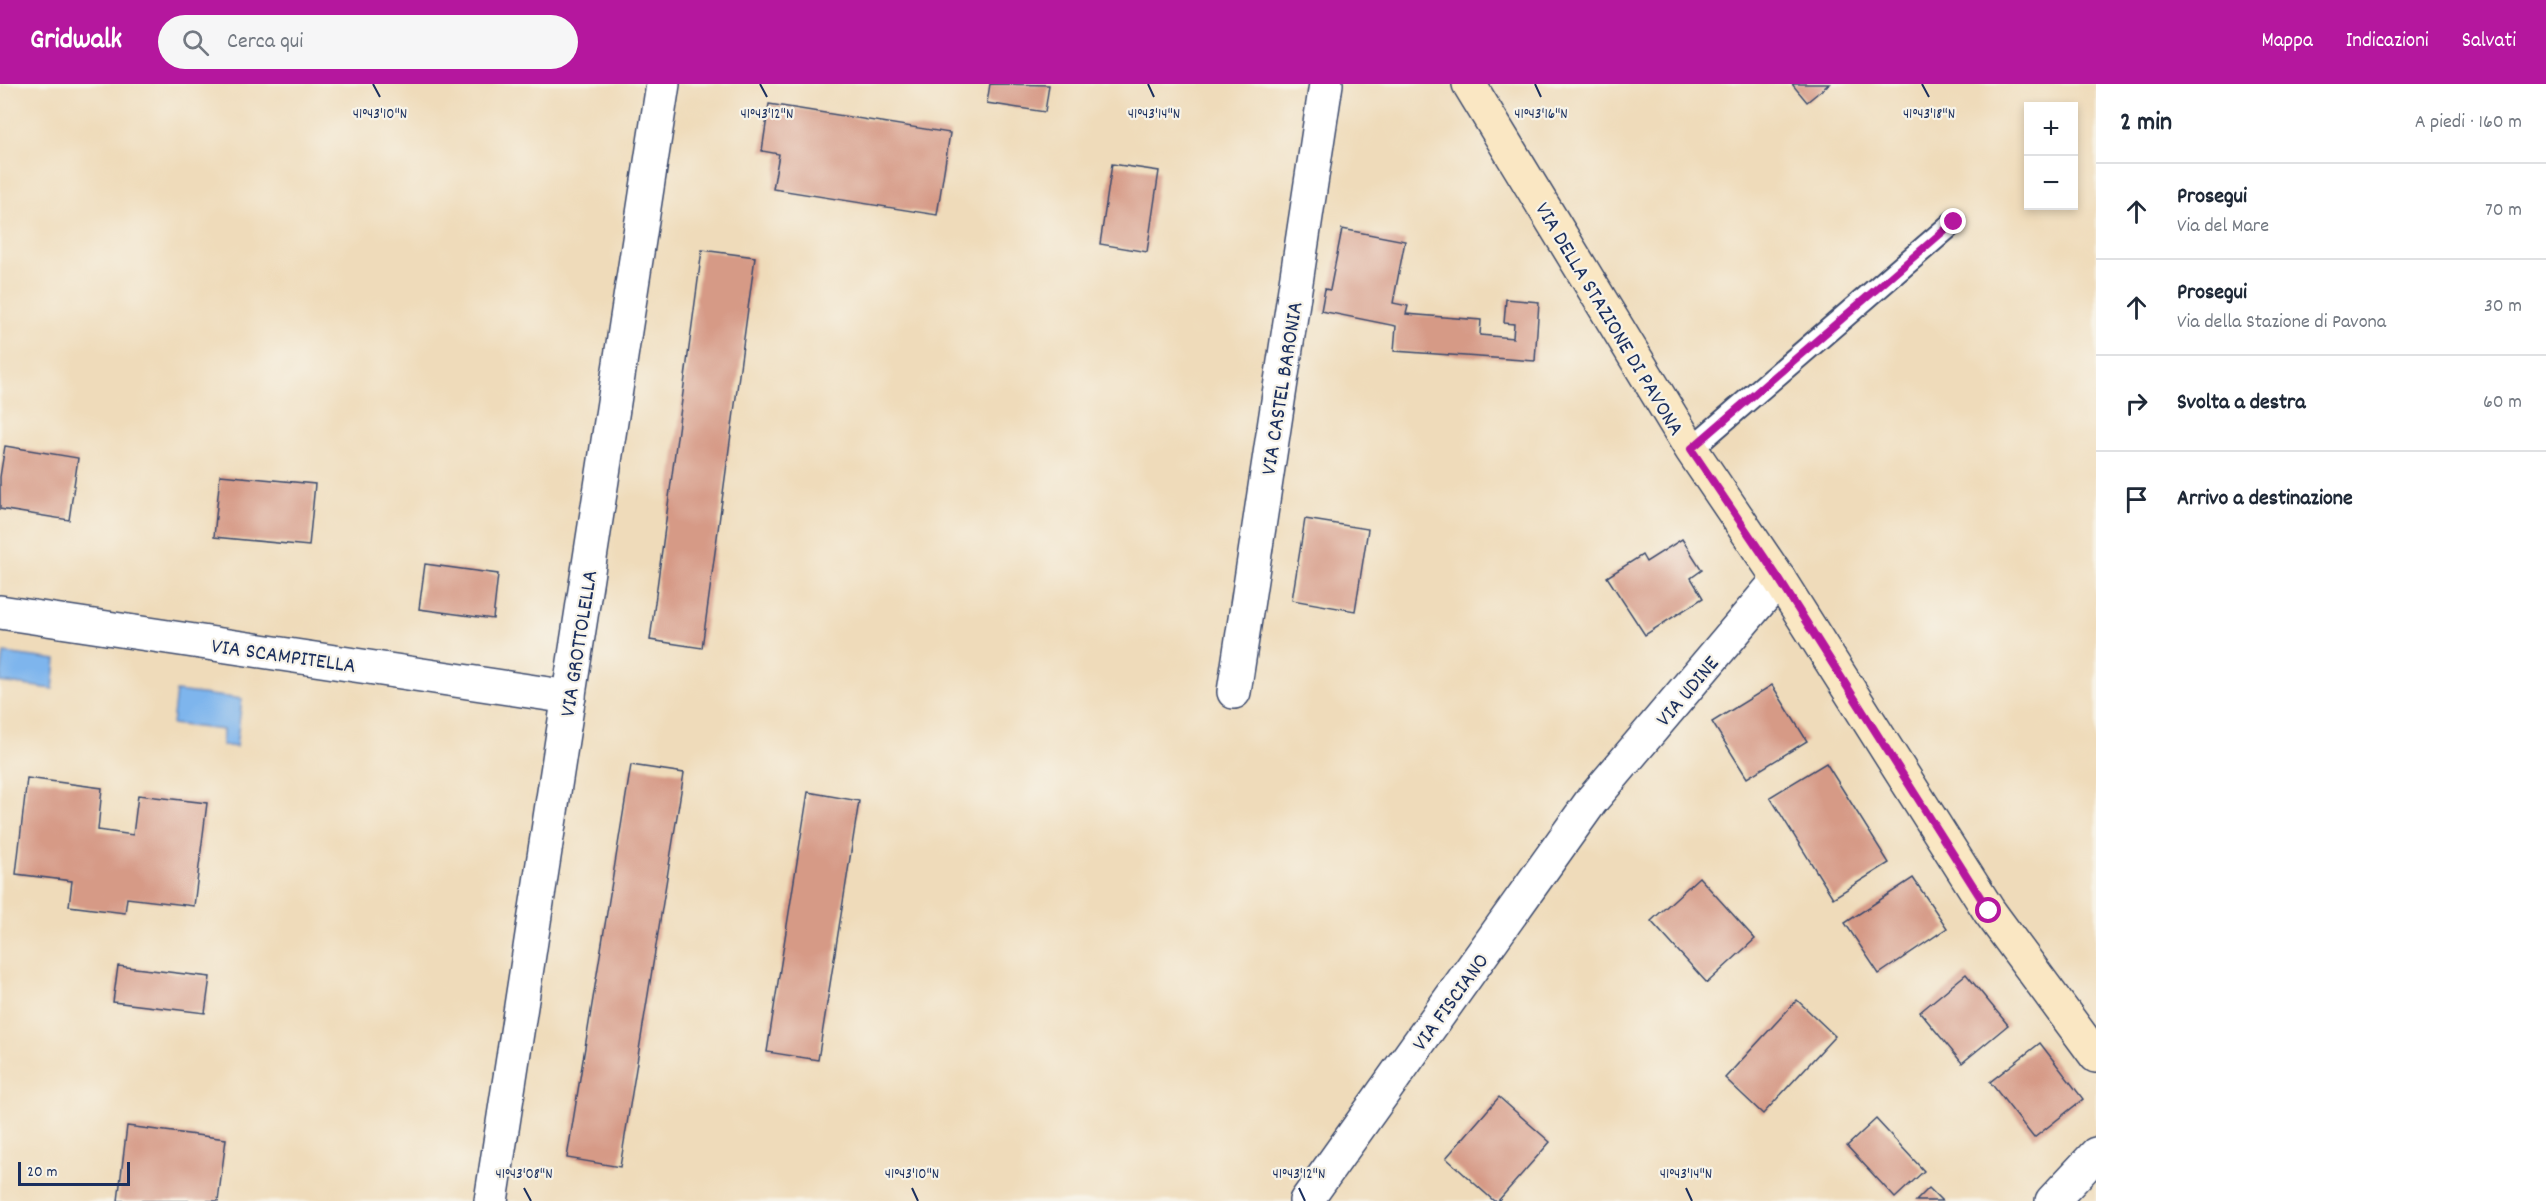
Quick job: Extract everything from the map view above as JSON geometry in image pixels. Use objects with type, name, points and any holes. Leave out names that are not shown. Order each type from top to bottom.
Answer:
[{"type":"main road","name":"VIA DELLA STAZIONE DI PAVONA","points":[[1469,84],[1691,449],[1779,579],[1989,911],[2096,1056]]},
{"type":"street","name":"VIA GROTTOLELLA","points":[[491,1201],[663,84]]},
{"type":"street","name":"VIA CASTEL BARONIA","points":[[1234,692],[1326,84]]},
{"type":"street","name":"VIA UDINE","points":[[1592,800],[1779,579]]},
{"type":"street","name":"VIA SCAMPITELLA","points":[[0,612],[569,697]]},
{"type":"street","name":"VIA FISCIANO","points":[[1306,1201],[1592,800]]},
{"type":"street","points":[[2052,1201],[2096,1154]]},
{"type":"lane","points":[[1691,449],[1954,222]]},
{"type":"water","points":[[4,653],[56,660],[53,689],[0,682]]},
{"type":"water","points":[[176,691],[242,699],[236,747],[222,745],[223,730],[172,724]]},
{"type":"building","points":[[990,84],[1049,85],[1045,112],[987,103]]},
{"type":"building","points":[[1792,84],[1829,84],[1807,102]]},
{"type":"building","points":[[769,104],[950,133],[937,215],[773,189],[779,154],[762,151]]},
{"type":"building","points":[[1112,164],[1159,171],[1147,252],[1100,244]]},
{"type":"building","points":[[1342,229],[1405,241],[1393,303],[1408,306],[1406,314],[1481,320],[1480,335],[1513,338],[1514,324],[1504,323],[1506,299],[1539,302],[1535,361],[1394,351],[1396,326],[1321,311],[1325,289],[1330,290]]},
{"type":"building","points":[[702,250],[755,257],[702,648],[650,640]]},
{"type":"building","points":[[5,446],[78,458],[69,520],[0,509],[0,477]]},
{"type":"building","points":[[220,475],[315,484],[309,546],[214,537]]},
{"type":"building","points":[[1305,519],[1368,529],[1355,611],[1292,600]]},
{"type":"building","points":[[1682,539],[1702,570],[1691,578],[1703,598],[1645,635],[1607,577],[1642,555],[1646,562]]},
{"type":"building","points":[[425,564],[498,574],[493,619],[419,609]]},
{"type":"building","points":[[1772,685],[1807,741],[1747,778],[1712,722]]},
{"type":"building","points":[[1826,763],[1889,863],[1833,898],[1770,797]]},
{"type":"building","points":[[631,765],[684,773],[620,1167],[567,1158]]},
{"type":"building","points":[[27,778],[102,788],[98,830],[133,835],[138,795],[207,803],[194,906],[127,898],[125,913],[69,906],[72,881],[16,874]]},
{"type":"building","points":[[808,792],[859,801],[818,1060],[767,1052]]},
{"type":"building","points":[[1699,877],[1755,939],[1707,983],[1651,921]]},
{"type":"building","points":[[1913,878],[1947,928],[1879,974],[1845,923]]},
{"type":"building","points":[[118,966],[210,977],[205,1013],[113,1002]]},
{"type":"building","points":[[1966,974],[2008,1025],[1962,1063],[1920,1012]]},
{"type":"building","points":[[1797,1000],[1835,1036],[1763,1114],[1725,1078]]},
{"type":"building","points":[[2040,1043],[2083,1099],[2034,1138],[1990,1082]]},
{"type":"building","points":[[1499,1097],[1550,1142],[1498,1201],[1494,1201],[1446,1158]]},
{"type":"building","points":[[1876,1119],[1924,1171],[1895,1198],[1847,1146]]},
{"type":"building","points":[[127,1126],[226,1139],[218,1201],[118,1201]]},
{"type":"building","points":[[1929,1188],[1942,1201],[1916,1201]]},
{"type":"route","points":[[1954,222],[1691,449],[1779,579],[1989,911]]}]
